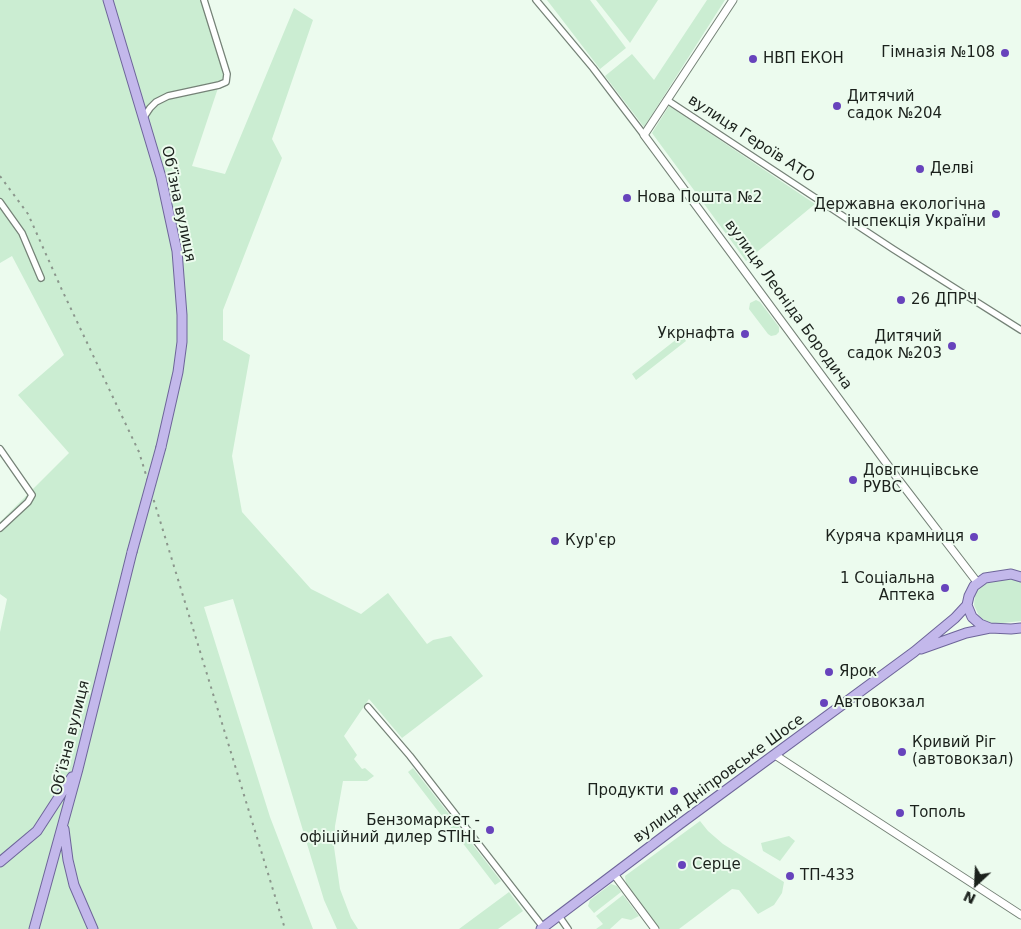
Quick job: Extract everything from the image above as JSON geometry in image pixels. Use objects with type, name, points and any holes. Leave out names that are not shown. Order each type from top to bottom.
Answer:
[{"type":"main road","name":"Обʼїзна вулиця","points":[[34,929],[78,769],[132,552],[161,447],[178,372],[182,315],[177,251],[161,177],[108,0]]},
{"type":"main road","points":[[914,652],[955,618],[967,605],[969,596],[978,582],[985,578],[1004,574],[1021,577]]},
{"type":"main road","points":[[967,605],[972,617],[990,628]]},
{"type":"main road","points":[[914,652],[966,634],[990,628],[1021,628]]},
{"type":"main road","name":"вулиця Дніпровське Шосе","points":[[542,928],[914,652]]},
{"type":"main road","points":[[0,862],[37,831],[78,769]]},
{"type":"main road","points":[[63,824],[74,885],[93,929]]},
{"type":"street","points":[[144,117],[156,102],[168,96],[226,82],[227,74],[204,0]]},
{"type":"street","name":"вулиця Леоніда Бородича","points":[[536,0],[593,68],[644,135],[898,479],[978,582]]},
{"type":"street","name":"вулиця Героїв АТО","points":[[644,135],[733,0]]},
{"type":"street","name":"вулиця Героїв АТО","points":[[667,100],[1021,330]]},
{"type":"street","points":[[0,202],[22,234],[40,278]]},
{"type":"street","points":[[0,449],[32,495],[28,502],[0,528]]},
{"type":"street","points":[[368,707],[410,756],[542,928]]},
{"type":"street","points":[[775,755],[1021,915]]},
{"type":"street","points":[[614,874],[655,929]]},
{"type":"street","points":[[559,916],[568,929]]},
{"type":"green space","points":[[0,0],[204,0],[227,74],[226,82],[219,85],[192,166],[225,174],[294,8],[313,20],[272,139],[282,158],[223,310],[223,340],[250,355],[232,456],[242,512],[311,589],[361,614],[388,593],[427,644],[433,640],[451,636],[483,676],[402,738],[369,699],[344,736],[357,755],[354,759],[362,769],[365,768],[374,776],[367,781],[343,781],[335,826],[334,847],[340,889],[351,918],[358,929],[337,929],[324,900],[233,599],[204,607],[270,817],[313,929],[0,929],[0,632],[7,599],[0,594],[0,522],[69,453],[18,395],[64,355],[12,256],[0,263]]},
{"type":"green space","points":[[547,0],[590,0],[626,48],[600,69]]},
{"type":"green space","points":[[596,0],[658,0],[630,43]]},
{"type":"green space","points":[[707,0],[725,0],[644,127],[605,76],[632,54],[654,80]]},
{"type":"green space","points":[[669,106],[815,204],[746,261],[652,133]]},
{"type":"green space","points":[[756,300],[760,302],[779,327],[779,332],[776,335],[771,336],[768,334],[749,309],[750,303]]},
{"type":"green space","points":[[682,335],[686,341],[636,380],[632,374]]},
{"type":"green space","points":[[1007,577],[1021,580],[1021,621],[994,624],[985,621],[979,616],[974,605],[975,595],[986,582]]},
{"type":"green space","points":[[413,768],[501,881],[495,885],[408,772]]},
{"type":"green space","points":[[700,821],[723,844],[784,882],[782,893],[774,905],[758,914],[739,890],[732,889],[679,929],[660,929],[626,884],[625,876]]},
{"type":"green space","points":[[789,836],[795,841],[780,861],[763,851],[761,843]]},
{"type":"green space","points":[[611,884],[617,886],[621,892],[594,913],[588,906],[590,900]]},
{"type":"green space","points":[[509,892],[523,911],[498,929],[459,929]]},
{"type":"green space","points":[[623,895],[639,916],[631,920],[622,918],[610,929],[596,929],[603,924],[596,916]]},
{"type":"railway","points":[[0,176],[28,214],[139,452],[285,929]]},
{"type":"place","name":"Гімназія №108","points":[[1005,53]]},
{"type":"place","name":"НВП ЕКОН","points":[[753,59]]},
{"type":"place","name":"Дитячий садок №204","points":[[837,106]]},
{"type":"place","name":"Делві","points":[[920,169]]},
{"type":"place","name":"Нова Пошта №2","points":[[627,198]]},
{"type":"place","name":"Державна екологічна інспекція України","points":[[996,214]]},
{"type":"place","name":"26 ДПРЧ","points":[[901,300]]},
{"type":"place","name":"Укрнафта","points":[[745,334]]},
{"type":"place","name":"Дитячий садок №203","points":[[952,346]]},
{"type":"place","name":"Довгинцівське РУВС","points":[[853,480]]},
{"type":"place","name":"Куряча крамниця","points":[[974,537]]},
{"type":"place","name":"Кур'єр","points":[[555,541]]},
{"type":"place","name":"1 Соціальна Аптека","points":[[945,588]]},
{"type":"place","name":"Ярок","points":[[829,672]]},
{"type":"place","name":"Автовокзал","points":[[824,703]]},
{"type":"place","name":"Кривий Ріг (автовокзал)","points":[[902,752]]},
{"type":"place","name":"Продукти","points":[[674,791]]},
{"type":"place","name":"Тополь","points":[[900,813]]},
{"type":"place","name":"Бензомаркет - офіційний дилер STIHL","points":[[490,830]]},
{"type":"place","name":"Серце","points":[[682,865]]},
{"type":"place","name":"ТП-433","points":[[790,876]]}]
